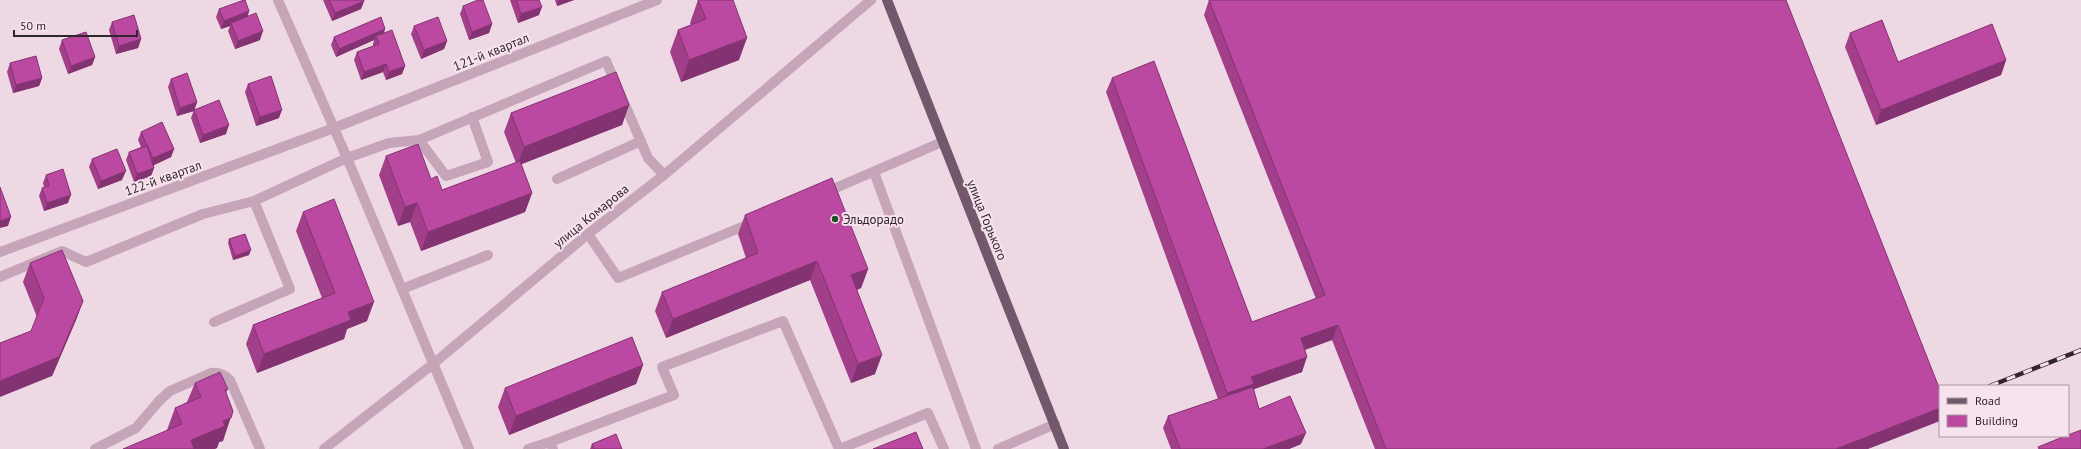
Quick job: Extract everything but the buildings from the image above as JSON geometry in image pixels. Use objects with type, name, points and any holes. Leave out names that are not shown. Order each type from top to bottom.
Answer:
[{"type":"main road","name":"улица Горького","points":[[887,0],[1064,449]]},
{"type":"street","points":[[278,0],[347,158],[468,449]]},
{"type":"street","name":"121-й квартал","points":[[334,128],[657,0]]},
{"type":"street","name":"улица Комарова","points":[[324,449],[433,364],[588,234],[664,175],[871,0]]},
{"type":"street","points":[[0,277],[62,251],[86,262],[204,214],[254,201],[347,158],[390,144],[419,140],[606,61],[648,158],[664,175]]},
{"type":"street","points":[[419,140],[446,176],[488,162],[472,117]]},
{"type":"street","name":"122-й квартал","points":[[0,252],[334,128]]},
{"type":"street","points":[[558,179],[641,141]]},
{"type":"street","points":[[813,197],[942,142]]},
{"type":"street","points":[[874,172],[976,449]]},
{"type":"street","points":[[214,322],[290,289],[254,201]]},
{"type":"street","points":[[588,234],[618,278],[762,218]]},
{"type":"street","points":[[402,289],[488,255]]},
{"type":"street","points":[[528,449],[551,445],[674,395],[662,367],[783,321],[839,449],[928,413],[944,449]]},
{"type":"street","points":[[95,449],[136,428],[158,401],[170,391],[211,373],[225,376],[230,380],[260,449]]},
{"type":"street","points":[[998,449],[1055,424]]},
{"type":"railway","points":[[1993,385],[2081,350]]},
{"type":"place","name":"Эльдорадо","points":[[835,219]]}]
